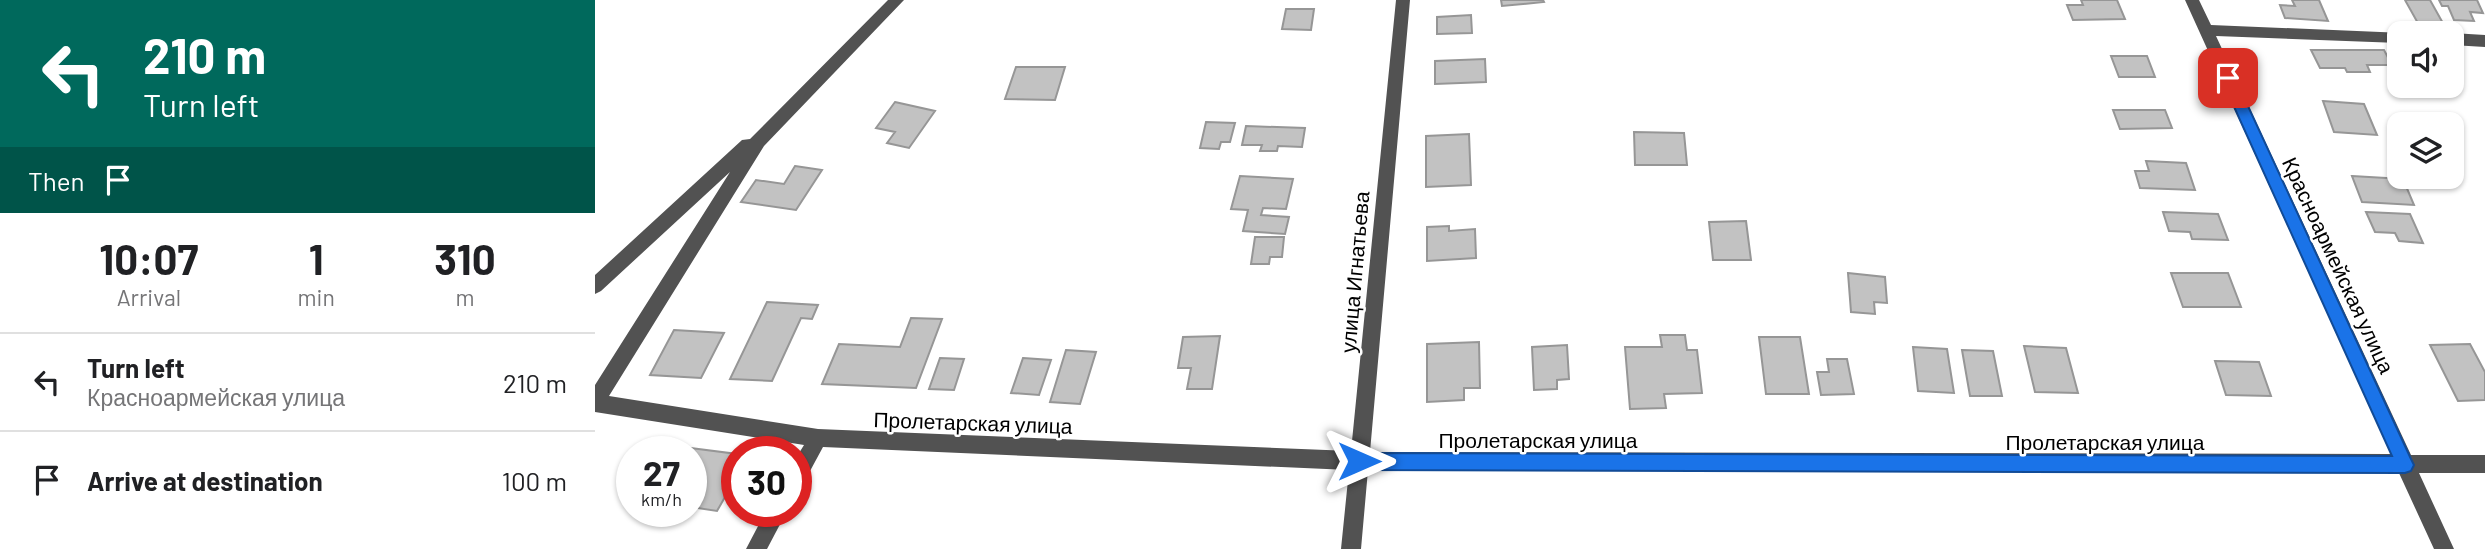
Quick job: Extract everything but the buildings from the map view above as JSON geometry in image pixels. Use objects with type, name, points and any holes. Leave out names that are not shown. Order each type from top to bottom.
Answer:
[{"type":"street","points":[[595,286],[776,119],[897,0]]},
{"type":"street","name":"улица Игнатьева","points":[[1351,549],[1403,0]]},
{"type":"street","name":"Красноармейская улица","points":[[2192,0],[2444,549]]},
{"type":"street","points":[[2206,30],[2387,37]]},
{"type":"street","points":[[2464,40],[2485,41]]},
{"type":"street","points":[[595,402],[758,141],[776,119]]},
{"type":"street","name":"Пролетарская улица","points":[[595,402],[818,438],[1359,461],[2485,464]]},
{"type":"street","points":[[812,449],[818,438]]},
{"type":"street","points":[[756,549],[768,527]]},
{"type":"route","points":[[1359,461],[2405,465],[2228,78]]}]
